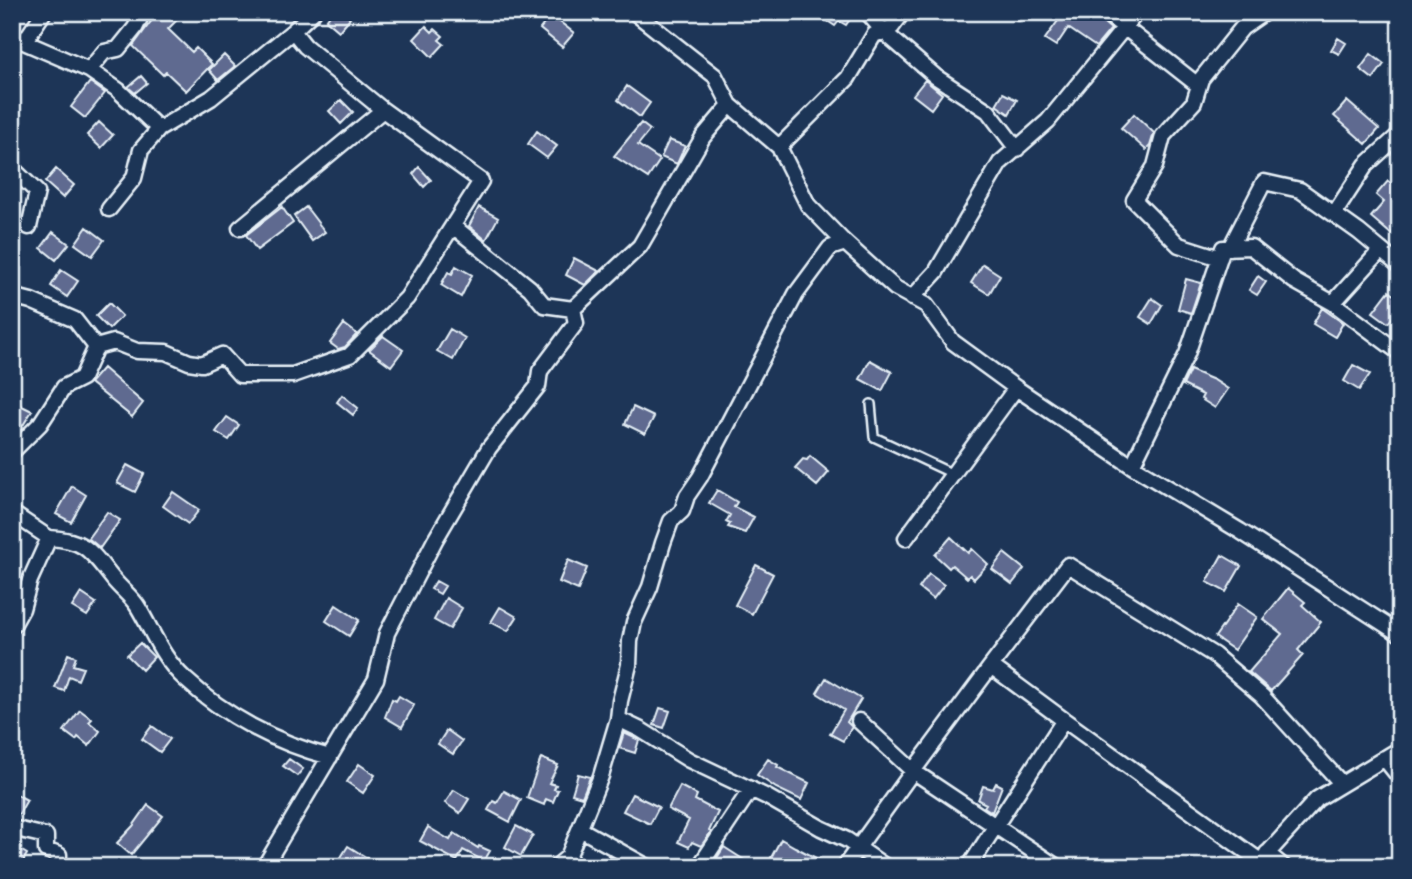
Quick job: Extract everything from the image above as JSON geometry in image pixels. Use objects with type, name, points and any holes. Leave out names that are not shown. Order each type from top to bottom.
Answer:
[{"type":"street","points":[[44,12],[18,39],[89,70],[118,90],[159,129]]},
{"type":"street","points":[[89,70],[104,52],[118,49],[135,28],[143,12]]},
{"type":"street","points":[[109,209],[134,178],[141,150],[159,129],[211,99],[293,32],[313,12]]},
{"type":"street","points":[[634,12],[715,76],[730,105],[779,147],[808,205],[895,288],[926,305],[953,342],[1132,466],[1240,531],[1400,634]]},
{"type":"street","points":[[867,12],[883,31],[936,77],[988,111],[1017,149]]},
{"type":"street","points":[[779,147],[848,78],[874,35],[892,27],[903,12]]},
{"type":"street","points":[[1105,12],[1199,86]]},
{"type":"street","points":[[912,298],[936,272],[1000,163],[1048,121],[1137,12]]},
{"type":"street","points":[[1265,12],[1242,28],[1201,79],[1194,102],[1163,136],[1155,166],[1133,200],[1179,246],[1225,253],[1251,247],[1294,281],[1333,303],[1400,353]]},
{"type":"street","points":[[12,452],[40,424],[64,387],[82,378],[96,347],[114,341],[138,351],[166,352],[189,362],[202,364],[222,355],[240,375],[293,375],[349,355],[407,298],[481,181],[383,110],[305,46],[293,32]]},
{"type":"street","points":[[573,309],[639,246],[703,137],[730,105]]},
{"type":"street","points":[[240,228],[383,110]]},
{"type":"street","points":[[1334,214],[1366,165],[1400,134]]},
{"type":"street","points":[[12,168],[37,192],[29,228]]},
{"type":"street","points":[[1132,466],[1186,354],[1225,253],[1265,182],[1300,190],[1400,266]]},
{"type":"street","points":[[453,226],[530,288],[544,305],[573,309]]},
{"type":"street","points":[[556,867],[568,858],[601,776],[618,719],[634,622],[650,587],[671,521],[682,510],[687,496],[700,477],[796,294],[830,248],[845,243]]},
{"type":"street","points":[[1333,303],[1381,250]]},
{"type":"street","points":[[12,296],[75,320],[96,347]]},
{"type":"street","points":[[264,867],[376,679],[387,633],[435,540],[489,448],[538,386],[540,371],[576,323],[573,309]]},
{"type":"street","points":[[906,538],[1016,388]]},
{"type":"street","points":[[12,513],[50,538],[70,539],[82,544],[137,605],[155,642],[176,668],[206,696],[265,733],[330,757]]},
{"type":"street","points":[[12,627],[22,609],[30,580],[50,538]]},
{"type":"street","points":[[844,867],[1068,565],[1214,655],[1262,696],[1342,784]]},
{"type":"street","points":[[991,666],[1261,860],[1284,867]]},
{"type":"street","points":[[618,719],[689,760],[751,789],[858,848],[886,867]]},
{"type":"street","points":[[969,867],[1064,720]]},
{"type":"street","points":[[859,721],[914,771],[1057,867]]},
{"type":"street","points":[[1261,860],[1317,799],[1400,749]]},
{"type":"street","points":[[1384,758],[1400,778]]},
{"type":"street","points":[[699,867],[751,789]]},
{"type":"street","points":[[12,828],[46,836],[46,850],[58,861],[73,867]]},
{"type":"street","points":[[580,829],[648,867]]},
{"type":"lane","points":[[871,404],[874,437],[953,474]]},
{"type":"building","points":[[158,12],[175,12],[180,17],[168,29],[192,52],[196,48],[212,64],[186,91],[166,72],[163,75],[133,46]]},
{"type":"building","points":[[332,12],[343,12],[350,18],[339,31],[326,20]]},
{"type":"building","points":[[814,12],[855,12],[846,25],[839,21],[835,26]]},
{"type":"building","points":[[1052,12],[1091,12],[1111,29],[1096,47],[1068,28],[1056,46],[1045,39],[1060,18]]},
{"type":"building","points":[[551,15],[574,33],[562,47],[540,29]]},
{"type":"building","points":[[426,26],[432,32],[435,29],[443,36],[439,40],[444,44],[432,57],[414,39]]},
{"type":"building","points":[[1338,38],[1346,43],[1339,54],[1331,50]]},
{"type":"building","points":[[1371,54],[1384,64],[1373,79],[1360,69]]},
{"type":"building","points":[[224,55],[235,66],[218,80],[209,70]]},
{"type":"building","points":[[141,76],[147,83],[135,93],[128,87]]},
{"type":"building","points":[[925,80],[942,94],[931,109],[913,95]]},
{"type":"building","points":[[90,82],[105,93],[85,118],[71,107]]},
{"type":"building","points":[[627,86],[650,103],[640,117],[618,100]]},
{"type":"building","points":[[1003,93],[1017,100],[1009,114],[996,105]]},
{"type":"building","points":[[341,100],[353,112],[341,124],[329,111]]},
{"type":"building","points":[[1347,101],[1379,129],[1366,144],[1334,116]]},
{"type":"building","points":[[1134,114],[1154,133],[1146,150],[1121,128]]},
{"type":"building","points":[[99,122],[113,135],[101,148],[87,135]]},
{"type":"building","points":[[641,123],[650,130],[638,145],[660,160],[648,178],[614,156]]},
{"type":"building","points":[[537,131],[557,146],[547,158],[528,144]]},
{"type":"building","points":[[669,140],[685,146],[677,164],[661,157]]},
{"type":"building","points":[[419,167],[431,180],[424,187],[413,174]]},
{"type":"building","points":[[56,169],[74,185],[63,198],[45,182]]},
{"type":"building","points":[[1388,181],[1400,190],[1400,212],[1396,217],[1400,224],[1391,234],[1371,217],[1384,202],[1376,195]]},
{"type":"building","points":[[282,207],[293,223],[257,250],[246,235]]},
{"type":"building","points":[[306,207],[325,232],[312,241],[294,216]]},
{"type":"building","points":[[479,207],[498,218],[486,240],[469,226]]},
{"type":"building","points":[[87,227],[104,240],[92,256],[75,244]]},
{"type":"building","points":[[53,232],[69,244],[56,260],[41,248]]},
{"type":"building","points":[[574,258],[599,271],[585,285],[566,275]]},
{"type":"building","points":[[983,264],[1000,275],[989,294],[971,283]]},
{"type":"building","points":[[456,266],[472,275],[461,297],[441,285],[448,272],[452,274]]},
{"type":"building","points":[[61,270],[78,281],[67,297],[51,286]]},
{"type":"building","points":[[1258,276],[1266,282],[1257,295],[1249,290]]},
{"type":"building","points":[[1186,279],[1201,283],[1191,313],[1178,309]]},
{"type":"building","points":[[1389,291],[1400,299],[1400,308],[1388,323],[1373,312]]},
{"type":"building","points":[[1152,298],[1162,305],[1151,324],[1140,317]]},
{"type":"building","points":[[109,303],[122,316],[109,329],[96,316]]},
{"type":"building","points":[[1322,308],[1343,323],[1335,337],[1313,324]]},
{"type":"building","points":[[344,324],[357,334],[345,347],[338,349],[330,343]]},
{"type":"building","points":[[450,329],[465,338],[453,360],[437,351]]},
{"type":"building","points":[[383,336],[403,350],[391,366],[369,350]]},
{"type":"building","points":[[870,360],[892,372],[882,391],[860,379]]},
{"type":"building","points":[[1353,365],[1370,374],[1359,390],[1344,381]]},
{"type":"building","points":[[103,368],[143,403],[132,417],[90,383]]},
{"type":"building","points":[[1190,370],[1228,389],[1215,408],[1201,399],[1203,395],[1183,385]]},
{"type":"building","points":[[342,395],[358,408],[353,415],[337,402]]},
{"type":"building","points":[[12,401],[32,411],[20,430],[12,425]]},
{"type":"building","points":[[633,407],[654,417],[645,434],[625,424]]},
{"type":"building","points":[[227,417],[239,425],[229,440],[216,432]]},
{"type":"building","points":[[810,456],[829,472],[817,486],[795,468]]},
{"type":"building","points":[[127,465],[144,474],[135,492],[117,483]]},
{"type":"building","points":[[72,486],[86,495],[71,522],[56,514]]},
{"type":"building","points":[[717,490],[737,502],[734,507],[754,517],[745,533],[728,527],[730,524],[726,522],[730,515],[709,503]]},
{"type":"building","points":[[173,492],[199,510],[188,524],[163,506]]},
{"type":"building","points":[[107,512],[120,520],[100,548],[88,538]]},
{"type":"building","points":[[951,537],[968,553],[972,549],[988,564],[974,579],[970,575],[967,578],[952,565],[949,568],[935,555]]},
{"type":"building","points":[[1004,553],[1024,569],[1012,584],[992,569]]},
{"type":"building","points":[[1222,555],[1241,566],[1226,592],[1207,582]]},
{"type":"building","points":[[568,560],[587,568],[578,590],[559,582]]},
{"type":"building","points":[[756,565],[773,574],[752,614],[735,605]]},
{"type":"building","points":[[929,574],[944,585],[933,599],[919,588]]},
{"type":"building","points":[[436,581],[445,586],[440,594],[431,589]]},
{"type":"building","points":[[1288,588],[1305,602],[1302,605],[1321,622],[1298,650],[1303,655],[1271,691],[1249,672],[1282,634],[1263,619]]},
{"type":"building","points":[[81,593],[96,603],[87,616],[72,607]]},
{"type":"building","points":[[446,598],[462,608],[450,629],[434,620]]},
{"type":"building","points":[[1238,604],[1257,617],[1234,650],[1215,637]]},
{"type":"building","points":[[336,605],[359,620],[349,636],[326,621]]},
{"type":"building","points":[[500,607],[517,617],[508,631],[491,622]]},
{"type":"building","points":[[140,643],[154,657],[142,670],[127,655]]},
{"type":"building","points":[[68,654],[76,657],[73,665],[83,668],[78,680],[69,676],[64,691],[55,688]]},
{"type":"building","points":[[826,678],[861,699],[847,722],[852,727],[843,741],[830,734],[844,710],[817,693]]},
{"type":"building","points":[[399,696],[414,705],[402,727],[385,717],[392,699],[396,701]]},
{"type":"building","points":[[660,708],[670,711],[664,728],[654,725]]},
{"type":"building","points":[[80,710],[92,719],[89,722],[100,731],[89,746],[64,731]]},
{"type":"building","points":[[152,726],[170,739],[160,752],[142,739]]},
{"type":"building","points":[[447,730],[462,741],[453,754],[438,744]]},
{"type":"building","points":[[624,733],[639,740],[635,753],[619,748]]},
{"type":"building","points":[[541,758],[558,765],[549,783],[556,785],[554,789],[558,790],[553,802],[546,799],[544,805],[527,798]]},
{"type":"building","points":[[289,759],[303,769],[297,776],[283,766]]},
{"type":"building","points":[[768,759],[778,765],[777,767],[809,783],[801,800],[757,775]]},
{"type":"building","points":[[359,764],[375,775],[363,793],[347,782]]},
{"type":"building","points":[[578,774],[590,777],[582,797],[572,794]]},
{"type":"building","points":[[996,783],[1002,786],[992,812],[984,807],[986,804],[978,800],[983,786],[993,789]]},
{"type":"building","points":[[680,786],[697,795],[695,800],[718,812],[709,831],[711,832],[701,846],[692,842],[689,847],[678,842],[689,820],[668,809]]},
{"type":"building","points":[[454,790],[469,799],[460,813],[445,803]]},
{"type":"building","points":[[504,791],[521,800],[510,822],[488,810],[493,801],[497,803]]},
{"type":"building","points":[[12,792],[27,800],[16,819],[12,819]]},
{"type":"building","points":[[632,794],[659,807],[650,824],[623,811]]},
{"type":"building","points":[[148,805],[163,816],[131,855],[117,843]]},
{"type":"building","points":[[516,826],[533,835],[521,856],[505,847]]},
{"type":"building","points":[[428,827],[450,840],[454,833],[478,848],[479,846],[490,851],[484,861],[463,850],[457,861],[420,841]]},
{"type":"building","points":[[781,839],[795,847],[833,867],[766,867]]},
{"type":"building","points":[[12,845],[27,854],[20,867],[12,867]]},
{"type":"building","points":[[348,846],[369,859],[364,867],[338,867],[341,863],[338,862]]},
{"type":"building","points":[[724,847],[755,867],[724,867],[715,861]]},
{"type":"building","points":[[608,856],[628,867],[601,867]]}]
